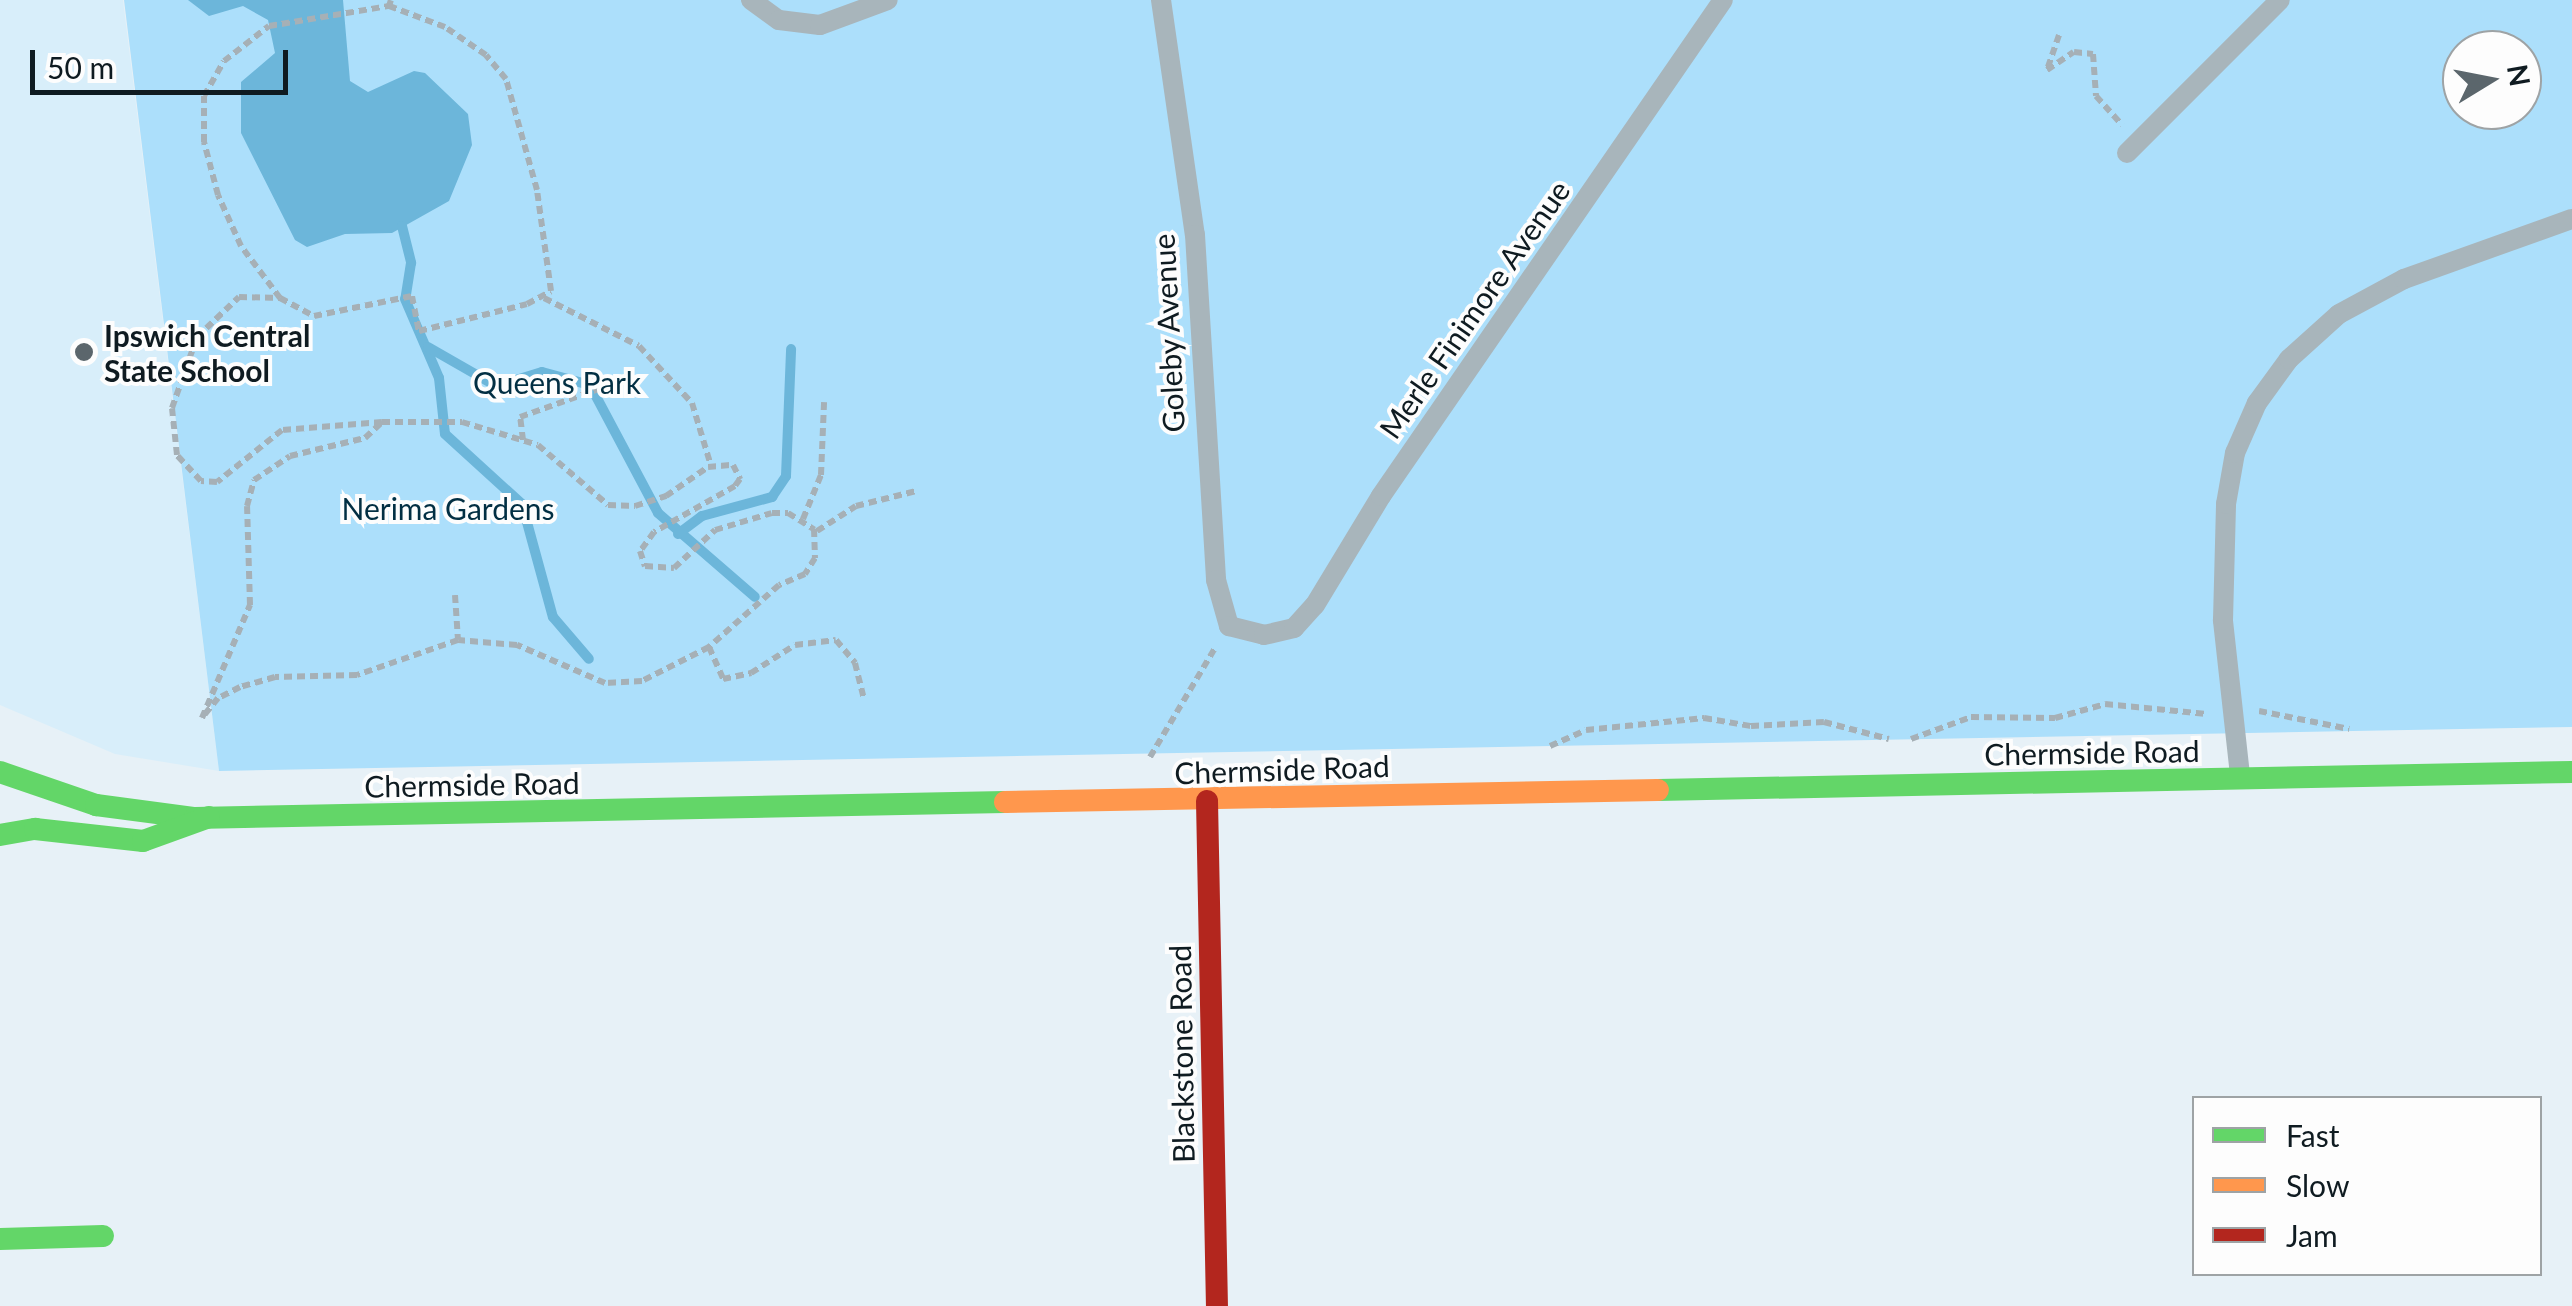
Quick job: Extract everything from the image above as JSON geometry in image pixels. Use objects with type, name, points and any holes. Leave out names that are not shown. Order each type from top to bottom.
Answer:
[{"type":"main road","name":"Chermside Road","points":[[0,772],[96,806],[208,818],[2572,772]]},
{"type":"main road","name":"Blackstone Road","points":[[1207,801],[1217,1306]]},
{"type":"main road","points":[[0,835],[35,830],[143,841],[208,818]]},
{"type":"main road","points":[[0,1239],[103,1236]]},
{"type":"lane","points":[[750,0],[779,20],[820,25],[888,0]]},
{"type":"lane","name":"Goleby Avenue","points":[[1161,0],[1196,251],[1210,538],[1230,626]]},
{"type":"lane","name":"Merle Finimore Avenue","points":[[1230,626],[1264,636],[1294,628],[1315,605],[1381,496],[1723,0]]},
{"type":"lane","points":[[2132,148],[2280,0]]},
{"type":"lane","points":[[2240,779],[2223,620],[2226,504],[2235,453],[2257,403],[2290,359],[2339,314],[2404,279],[2572,219]]},
{"type":"path","points":[[544,298],[553,277],[506,79],[486,55],[444,27],[390,3],[269,26],[224,60],[204,96],[202,120],[218,195],[241,246],[280,298],[314,316],[412,296],[419,331],[544,298],[640,346],[692,403],[711,466]]},
{"type":"path","points":[[2058,36],[2048,70],[2074,52],[2093,54],[2096,96],[2132,148]]},
{"type":"path","points":[[280,298],[239,297],[197,337],[172,408],[172,439],[187,471],[217,482],[282,430],[382,422],[462,422],[522,440],[553,455],[598,500],[635,506],[666,496],[711,466],[733,465],[740,479],[654,532],[640,551],[645,566],[664,570],[682,561],[704,538],[757,514],[803,519],[816,532],[815,558],[806,574],[779,585],[709,647],[661,674],[616,685],[516,645],[458,640],[357,675],[275,677],[240,687],[218,698],[202,718],[250,605],[247,506],[254,480],[290,456],[365,438],[382,422]]},
{"type":"path","points":[[522,440],[520,417],[605,388]]},
{"type":"path","points":[[803,519],[821,475],[824,402]]},
{"type":"path","points":[[816,532],[856,506],[916,491]]},
{"type":"path","points":[[454,594],[458,640]]},
{"type":"path","points":[[1170,757],[1150,757],[1230,626]]},
{"type":"path","points":[[709,647],[723,680],[751,673],[795,645],[836,640],[855,663],[864,699]]},
{"type":"path","points":[[1539,752],[1586,730],[1662,720],[1751,726],[1824,722],[1901,742],[1971,716],[2055,718],[2105,704],[2233,712],[2272,710],[2352,730]]},
{"type":"shaded area","name":"Ipswich Central State School","points":[[0,0],[123,0],[219,771],[115,754],[0,705]]},
{"type":"shaded area","points":[[188,0],[343,0],[350,81],[368,92],[414,71],[425,73],[468,114],[472,145],[449,201],[392,233],[345,234],[307,247],[295,240],[241,133],[241,82],[275,53],[268,20],[243,6],[209,16]]},
{"type":"green space","name":"Queens Park","points":[[124,0],[2572,0],[2572,727],[219,771]]},
{"type":"waterway","points":[[402,226],[411,263],[405,299],[439,378],[445,434],[522,504],[553,617],[589,659]]},
{"type":"waterway","points":[[428,347],[496,386],[542,372],[590,385],[658,513],[755,597]]},
{"type":"waterway","points":[[678,534],[702,516],[772,497],[786,476],[791,349]]},
{"type":"traffic: fast","points":[[0,772],[96,805],[195,818],[1005,802]]},
{"type":"traffic: fast","points":[[1658,790],[2572,772]]},
{"type":"traffic: fast","points":[[0,835],[35,829],[143,841],[209,817]]},
{"type":"traffic: fast","points":[[0,1239],[103,1236]]},
{"type":"traffic: slow","points":[[1005,802],[1658,790]]},
{"type":"traffic: jam","points":[[1207,801],[1217,1306]]},
{"type":"place","name":"Ipswich Central State School","points":[[84,352]]},
{"type":"park label","name":"Nerima Gardens","points":[[448,508]]}]
